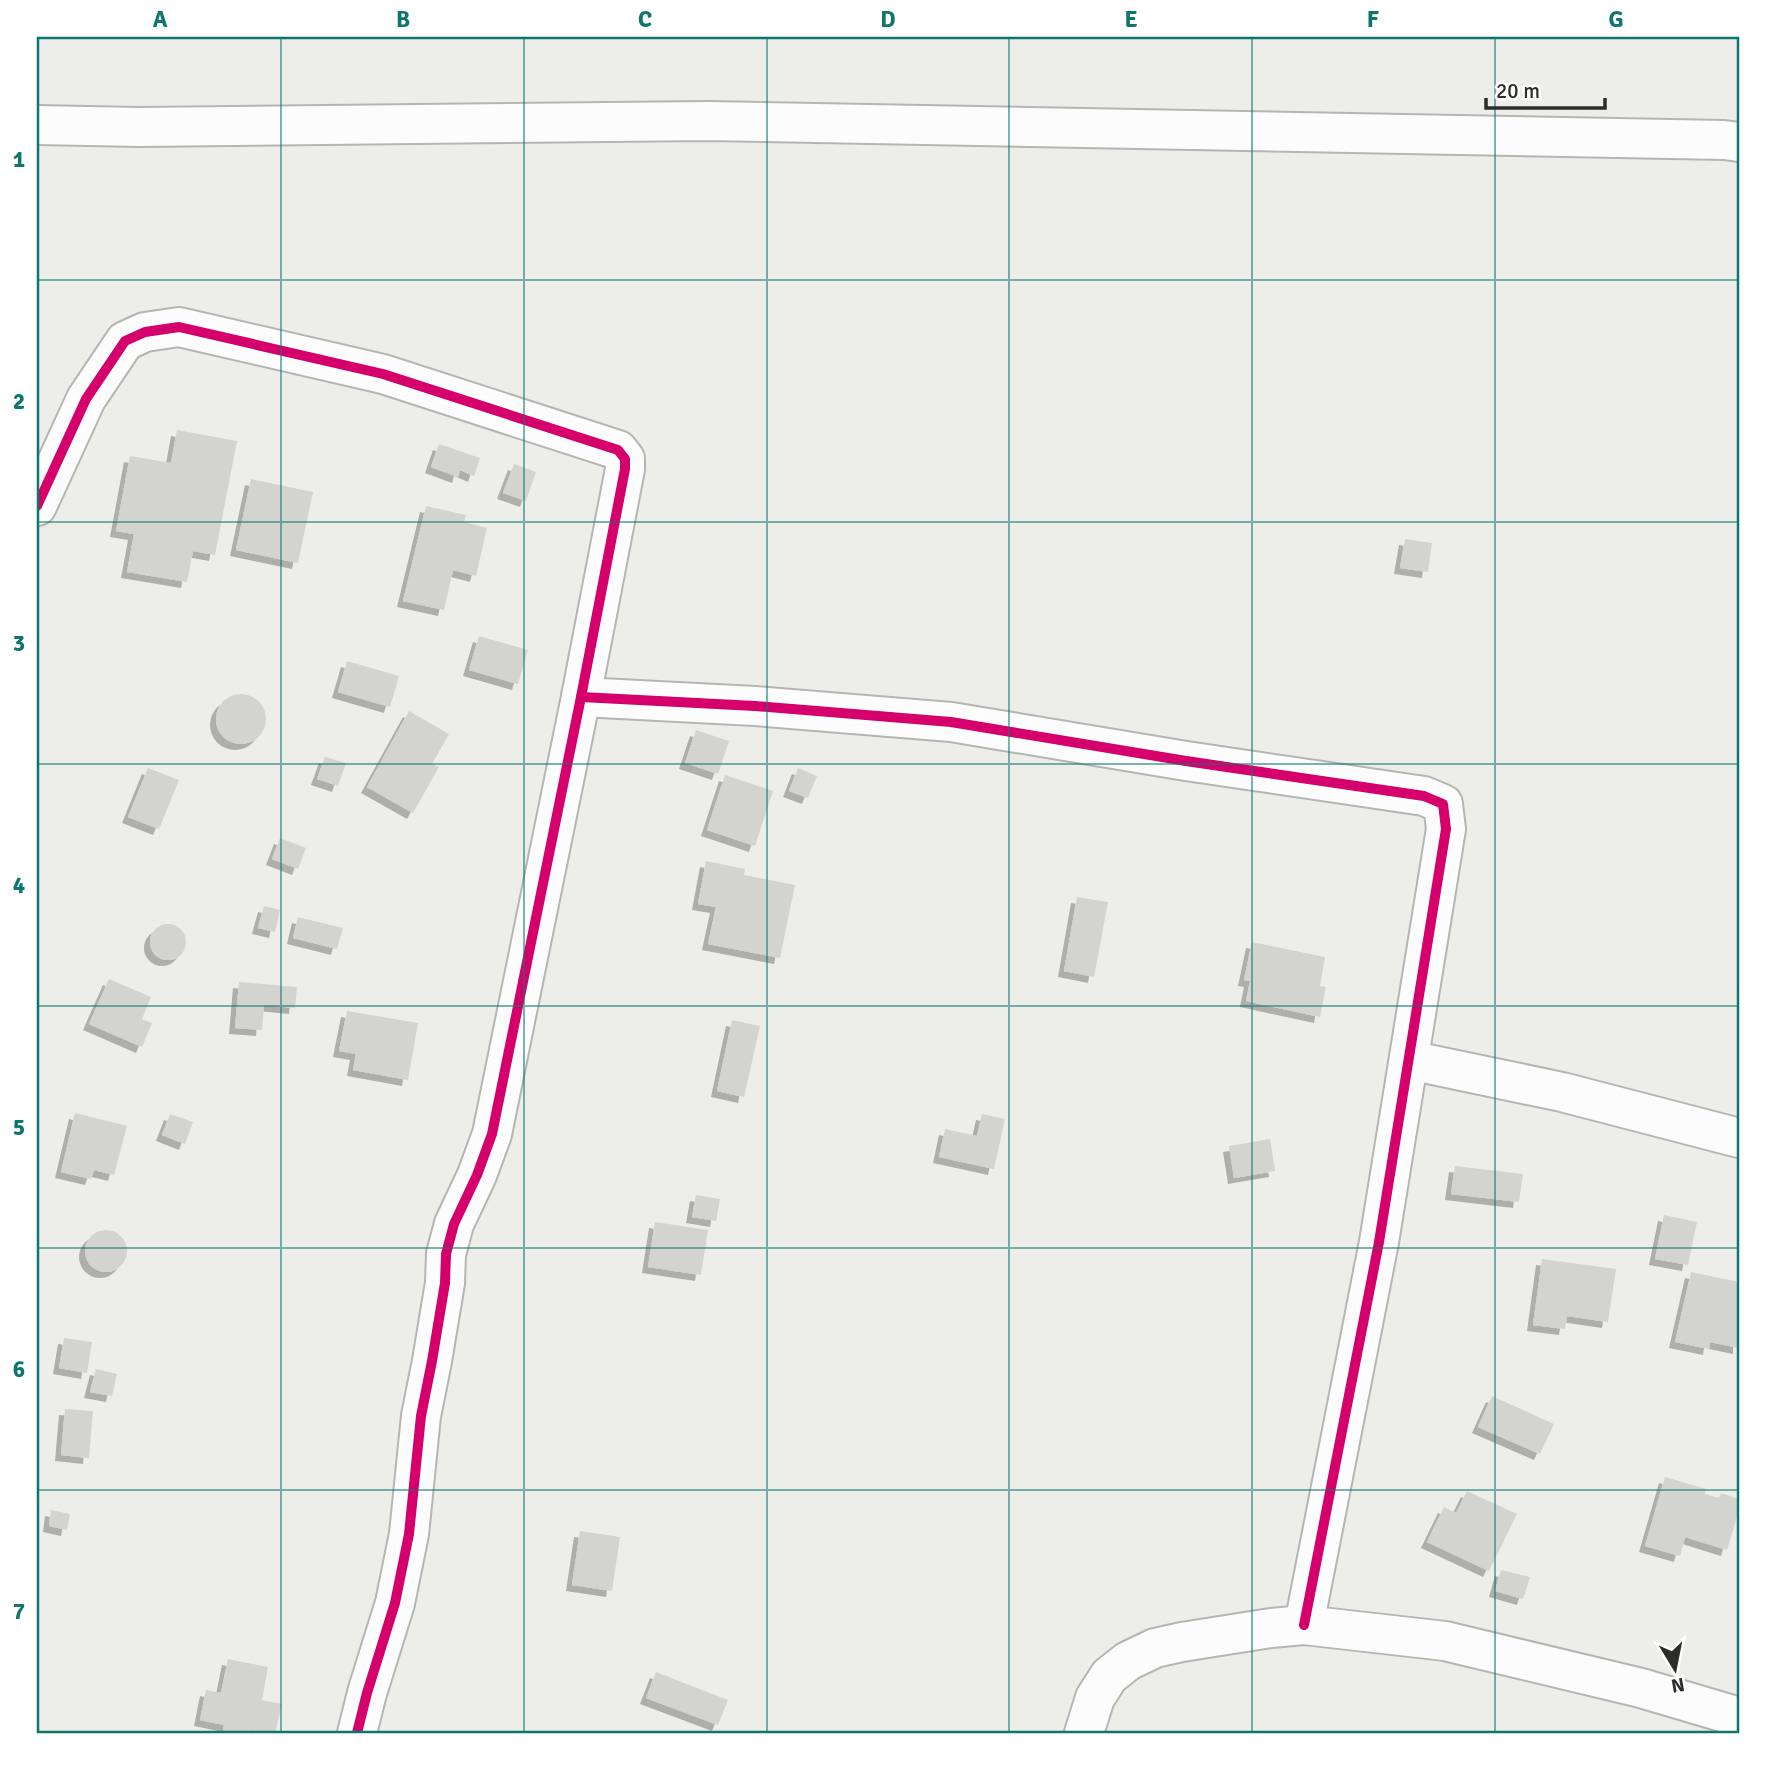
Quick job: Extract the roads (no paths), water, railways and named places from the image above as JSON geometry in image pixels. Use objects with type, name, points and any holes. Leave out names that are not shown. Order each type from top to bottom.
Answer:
[{"type":"street","points":[[37,125],[708,121],[1739,142]]},
{"type":"street","points":[[37,506],[86,398],[125,341],[145,332],[179,327],[383,374],[618,450],[625,459],[581,697],[492,1134],[477,1175],[453,1224],[446,1254],[445,1283],[421,1416],[409,1534],[395,1602],[357,1733]]},
{"type":"street","points":[[581,697],[755,706],[951,722],[1186,761],[1424,796],[1443,804],[1446,829],[1379,1242],[1304,1625]]},
{"type":"street","points":[[1409,1060],[1563,1093],[1739,1138]]},
{"type":"street","points":[[1084,1733],[1095,1698],[1109,1676],[1128,1661],[1155,1648],[1182,1642],[1304,1625],[1445,1641],[1641,1688],[1739,1717]]}]
